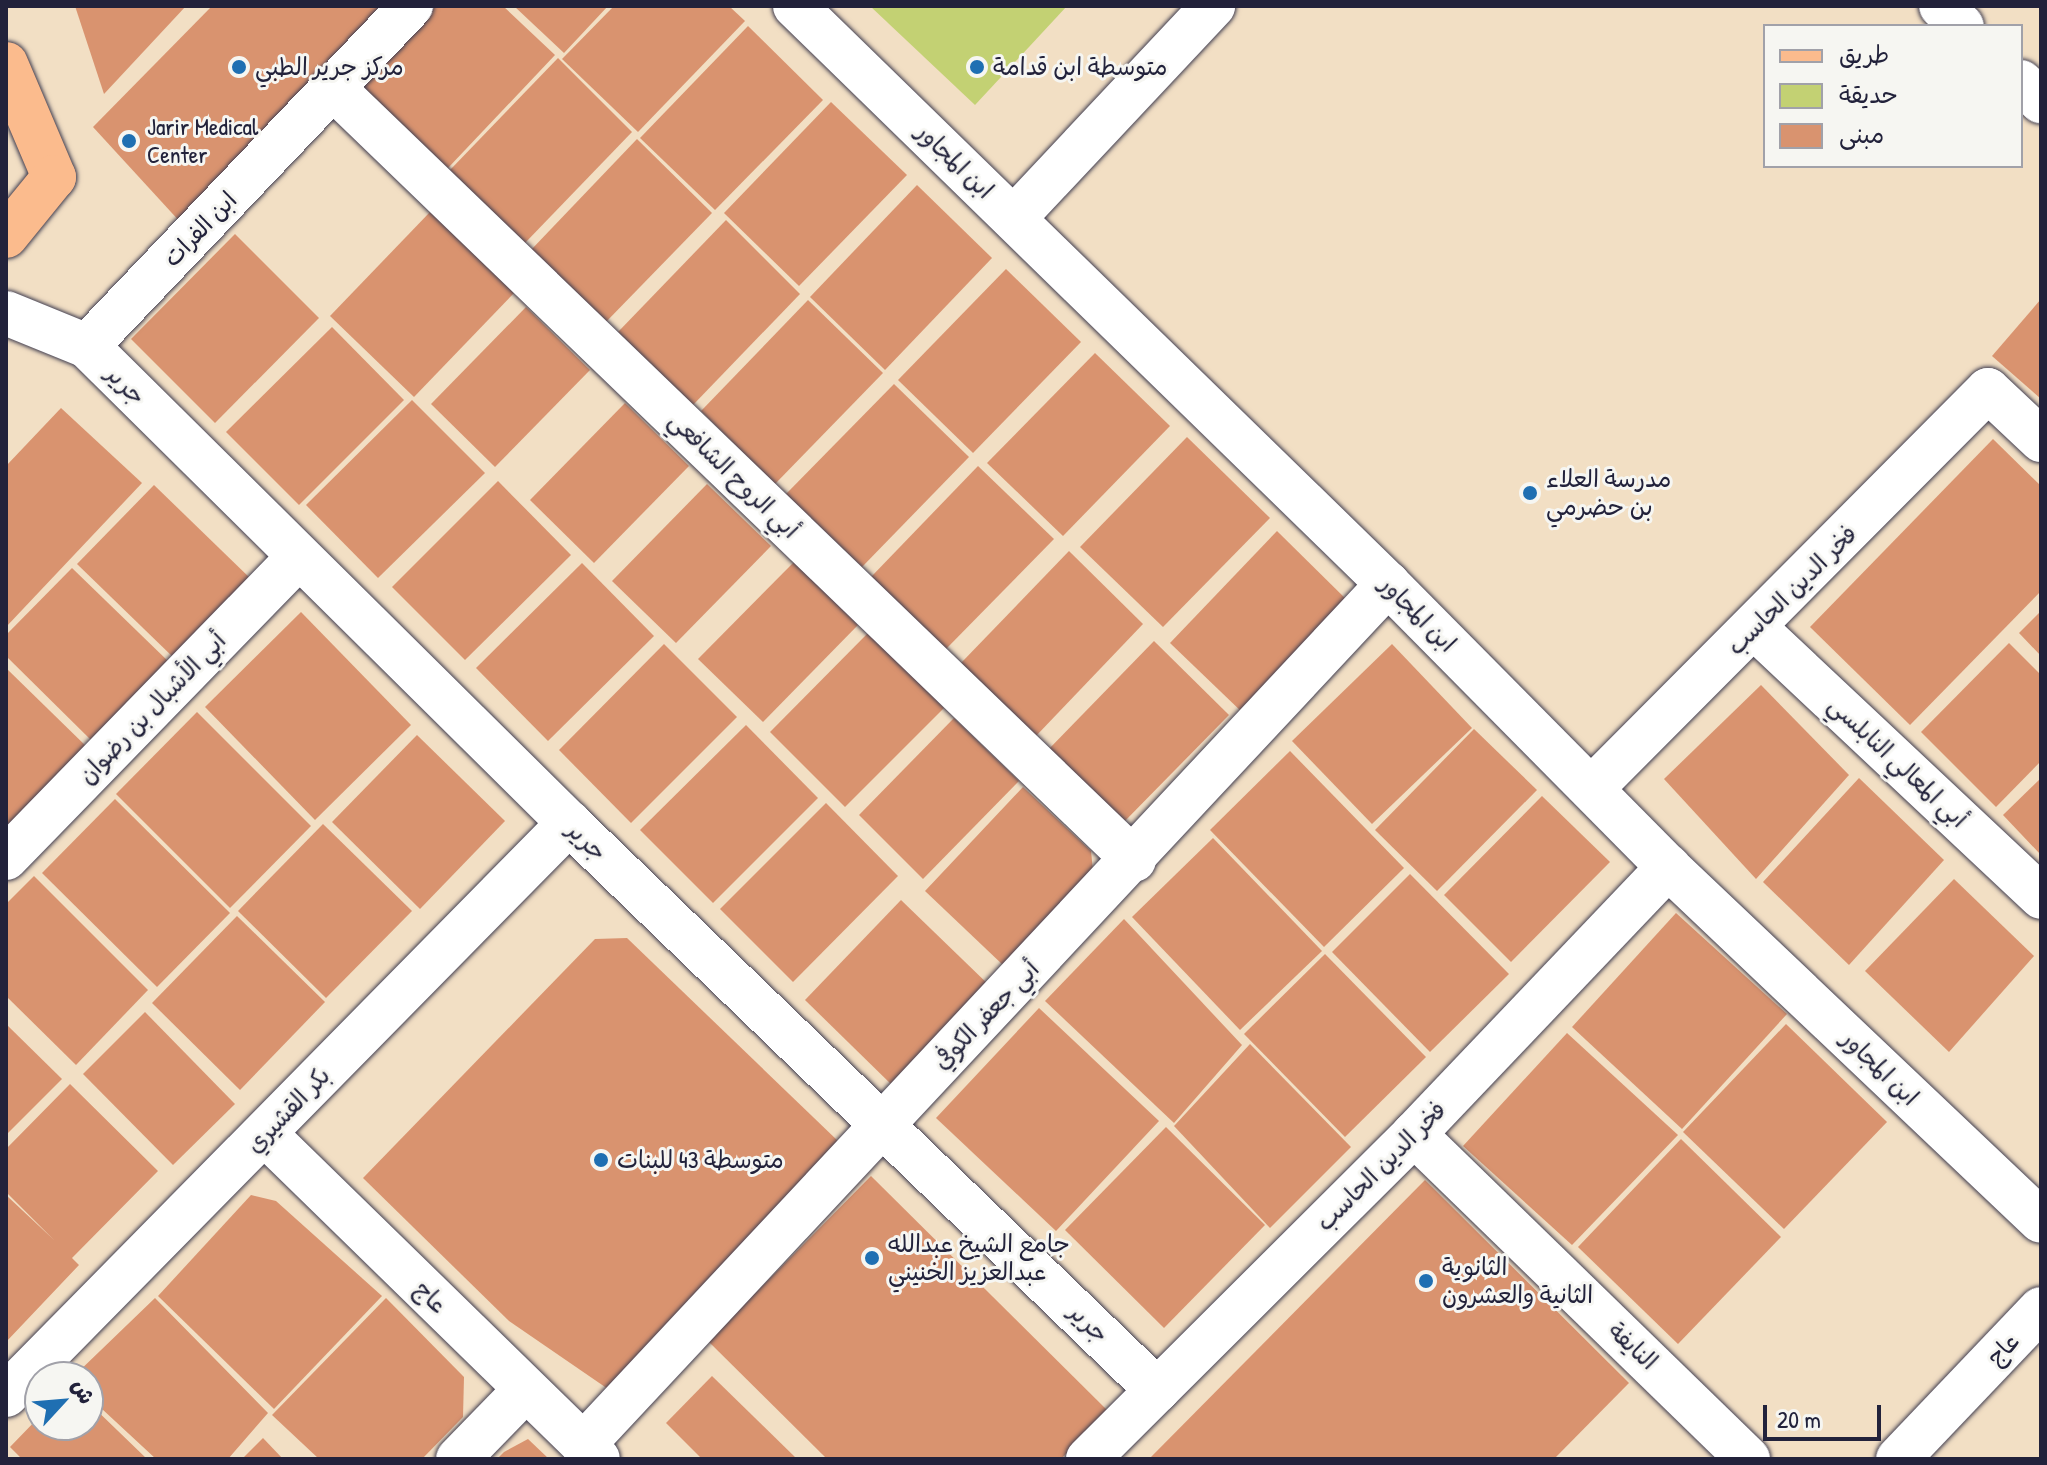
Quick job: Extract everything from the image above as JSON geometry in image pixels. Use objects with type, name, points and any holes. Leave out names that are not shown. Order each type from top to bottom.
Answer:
[{"type":"main road","points":[[6,64],[54,177],[6,236]]},
{"type":"street","name":"ابن الفرات","points":[[87,346],[411,6]]},
{"type":"street","name":"ابن المجاور","points":[[795,6],[1388,584],[1593,787],[1668,867],[2041,1221]]},
{"type":"street","points":[[1014,218],[1213,6]]},
{"type":"street","points":[[2023,84],[2041,101]]},
{"type":"street","name":"أبي الروح الشافعي","points":[[334,89],[1134,860]]},
{"type":"street","name":"جرير","points":[[6,313],[87,346],[569,823],[884,1123],[1157,1390]]},
{"type":"street","name":"فخر الدين الحاسب","points":[[1593,787],[1755,628],[1988,390],[2041,440]]},
{"type":"street","name":"أبي الأشبال بن رضوان","points":[[6,858],[298,558]]},
{"type":"street","name":"أبي جعفر الكوفي","points":[[590,1452],[884,1123],[1134,860],[1388,584]]},
{"type":"street","name":"أبي المعالي النابلسي","points":[[1755,628],[2041,897]]},
{"type":"street","name":"بكر القشيري","points":[[6,1395],[569,823]]},
{"type":"street","name":"فخر الدين الحاسب","points":[[1088,1459],[1414,1134],[1668,867]]},
{"type":"street","name":"عاج","points":[[265,1134],[590,1452]]},
{"type":"street","name":"النايفة","points":[[1414,1134],[1748,1459]]},
{"type":"street","name":"عاج","points":[[1898,1459],[2041,1309]]},
{"type":"street","points":[[458,1459],[525,1390]]},
{"type":"green space","name":"متوسطة ابن قدامة","points":[[870,6],[1067,6],[975,105]]},
{"type":"building","points":[[75,6],[186,6],[104,94]]},
{"type":"building","name":"مركز جرير الطبي","points":[[212,6],[380,6],[182,224],[93,127]]},
{"type":"building","points":[[436,6],[503,6],[555,55],[448,168],[361,85]]},
{"type":"building","points":[[514,6],[608,6],[564,53]]},
{"type":"building","points":[[614,6],[729,6],[745,21],[638,132],[562,59]]},
{"type":"building","points":[[748,26],[823,100],[715,210],[640,138]]},
{"type":"building","points":[[558,58],[632,132],[525,243],[450,170]]},
{"type":"building","points":[[831,102],[907,175],[799,286],[724,213]]},
{"type":"building","points":[[637,139],[712,213],[604,324],[530,251]]},
{"type":"building","points":[[917,185],[992,258],[885,370],[810,297]]},
{"type":"building","points":[[430,212],[514,293],[414,397],[330,316]]},
{"type":"building","points":[[726,220],[800,294],[693,405],[618,332]]},
{"type":"building","points":[[235,234],[319,318],[215,423],[131,339]]},
{"type":"building","points":[[1006,269],[1081,342],[973,453],[898,380]]},
{"type":"building","points":[[2041,299],[2041,399],[1992,356]]},
{"type":"building","points":[[808,300],[883,373],[775,484],[701,411]]},
{"type":"building","points":[[526,307],[590,370],[495,467],[431,404]]},
{"type":"building","points":[[332,327],[404,400],[299,505],[226,432]]},
{"type":"building","points":[[1095,353],[1170,426],[1063,536],[987,463]]},
{"type":"building","points":[[894,384],[969,457],[862,567],[786,494]]},
{"type":"building","points":[[412,400],[485,473],[378,578],[306,505]]},
{"type":"building","points":[[625,403],[689,466],[594,563],[530,500]]},
{"type":"building","points":[[61,408],[142,483],[6,627],[6,466]]},
{"type":"building","points":[[1187,437],[1270,518],[1163,627],[1080,547]]},
{"type":"building","points":[[1993,439],[2041,486],[2041,591],[1910,725],[1810,627]]},
{"type":"building","points":[[978,466],[1054,539],[946,649],[871,577]]},
{"type":"building","points":[[498,481],[571,555],[465,660],[392,587]]},
{"type":"building","points":[[707,484],[771,546],[676,643],[612,581]]},
{"type":"building","points":[[154,485],[253,581],[176,660],[77,564]]},
{"type":"building","points":[[1277,531],[1352,605],[1245,715],[1170,643]]},
{"type":"building","points":[[1069,551],[1143,624],[1036,736],[961,663]]},
{"type":"building","points":[[794,562],[858,625],[763,722],[698,659]]},
{"type":"building","points":[[582,563],[654,636],[548,741],[476,668]]},
{"type":"building","points":[[72,568],[171,664],[94,743],[6,656],[6,635]]},
{"type":"building","points":[[2041,611],[2041,656],[2019,633]]},
{"type":"building","points":[[301,612],[411,725],[315,820],[205,707]]},
{"type":"building","points":[[869,632],[944,708],[845,807],[770,732]]},
{"type":"building","points":[[1154,641],[1229,715],[1121,825],[1046,752]]},
{"type":"building","points":[[2009,643],[2041,675],[2041,761],[1996,807],[1921,732]]},
{"type":"building","points":[[664,644],[737,717],[631,823],[559,750]]},
{"type":"building","points":[[1392,644],[1472,728],[1372,824],[1292,741]]},
{"type":"building","points":[[6,668],[90,750],[14,829],[6,822]]},
{"type":"building","points":[[1761,685],[1849,775],[1756,879],[1664,779]]},
{"type":"building","points":[[197,712],[311,826],[230,908],[116,794]]},
{"type":"building","points":[[954,718],[1019,781],[923,879],[859,815]]},
{"type":"building","points":[[746,725],[818,798],[713,903],[640,830]]},
{"type":"building","points":[[1474,729],[1537,790],[1437,891],[1375,830]]},
{"type":"building","points":[[417,735],[505,821],[420,909],[332,822]]},
{"type":"building","points":[[1290,751],[1404,868],[1324,947],[1210,830]]},
{"type":"building","points":[[1859,778],[1944,860],[1849,965],[1763,882]]},
{"type":"building","points":[[2041,778],[2041,855],[2003,815]]},
{"type":"building","points":[[1023,787],[1091,851],[1093,871],[1004,966],[925,891]]},
{"type":"building","points":[[1542,796],[1610,862],[1511,962],[1444,895]]},
{"type":"building","points":[[115,799],[230,913],[157,987],[42,873]]},
{"type":"building","points":[[826,803],[898,876],[793,982],[720,909]]},
{"type":"building","points":[[323,824],[412,911],[326,998],[238,911]]},
{"type":"building","points":[[1213,838],[1322,951],[1240,1030],[1132,917]]},
{"type":"building","points":[[1410,874],[1509,974],[1430,1052],[1332,952]]},
{"type":"building","points":[[34,876],[148,990],[76,1065],[6,996],[6,904]]},
{"type":"building","points":[[1954,879],[2034,956],[1949,1052],[1865,971]]},
{"type":"building","points":[[901,900],[992,988],[895,1088],[805,1000]]},
{"type":"building","points":[[1676,913],[1787,1014],[1682,1129],[1572,1027]]},
{"type":"building","points":[[237,916],[325,1002],[240,1090],[152,1003]]},
{"type":"building","points":[[1124,919],[1242,1045],[1174,1123],[1045,1001]]},
{"type":"building","name":"متوسطة 43 للبنات","points":[[627,938],[838,1141],[608,1389],[509,1321],[363,1178],[595,939]]},
{"type":"building","points":[[1325,954],[1426,1057],[1345,1137],[1244,1034]]},
{"type":"building","points":[[1039,1008],[1159,1121],[1056,1231],[936,1118]]},
{"type":"building","points":[[145,1012],[235,1104],[173,1165],[83,1074]]},
{"type":"building","points":[[6,1024],[62,1079],[6,1135]]},
{"type":"building","points":[[1786,1024],[1887,1122],[1784,1229],[1683,1132]]},
{"type":"building","points":[[1567,1033],[1678,1135],[1572,1245],[1463,1146]]},
{"type":"building","points":[[1250,1044],[1351,1147],[1270,1228],[1174,1126]]},
{"type":"building","points":[[70,1084],[158,1171],[72,1258],[79,1265],[6,1342],[6,1195],[54,1240],[6,1192],[6,1149]]},
{"type":"building","points":[[1166,1127],[1265,1225],[1164,1328],[1065,1230]]},
{"type":"building","points":[[1681,1139],[1781,1237],[1678,1344],[1578,1247]]},
{"type":"building","name":"جامع الشيخ عبدالله عبدالعزيز الخنيني","points":[[871,1176],[1108,1411],[1061,1459],[827,1459],[708,1341]]},
{"type":"building","name":"الثانوية الثانية والعشرون","points":[[1425,1180],[1629,1383],[1554,1459],[1149,1459]]},
{"type":"building","points":[[251,1195],[276,1201],[382,1296],[274,1409],[158,1296]]},
{"type":"building","points":[[155,1298],[268,1413],[228,1459],[156,1459],[104,1411],[104,1361],[90,1361]]},
{"type":"building","points":[[386,1298],[464,1377],[463,1417],[422,1459],[319,1459],[272,1415]]},
{"type":"building","points":[[712,1376],[797,1459],[702,1459],[666,1423]]},
{"type":"building","points":[[104,1417],[147,1459],[22,1459],[10,1447],[24,1433],[24,1441],[104,1441]]},
{"type":"building","points":[[263,1438],[283,1459],[242,1459]]},
{"type":"building","points":[[528,1439],[549,1459],[497,1459],[504,1452]]},
{"type":"place","name":"مركز جرير الطبي","points":[[239,67]]},
{"type":"place","name":"متوسطة ابن قدامة","points":[[977,67]]},
{"type":"place","name":"Jarir Medical Center","points":[[129,141]]},
{"type":"place","name":"مدرسة العلاء بن حضرمي","points":[[1530,493]]},
{"type":"place","name":"متوسطة 43 للبنات","points":[[601,1160]]},
{"type":"place","name":"جامع الشيخ عبدالله عبدالعزيز الخنيني","points":[[872,1258]]},
{"type":"place","name":"الثانوية الثانية والعشرون","points":[[1426,1281]]}]
